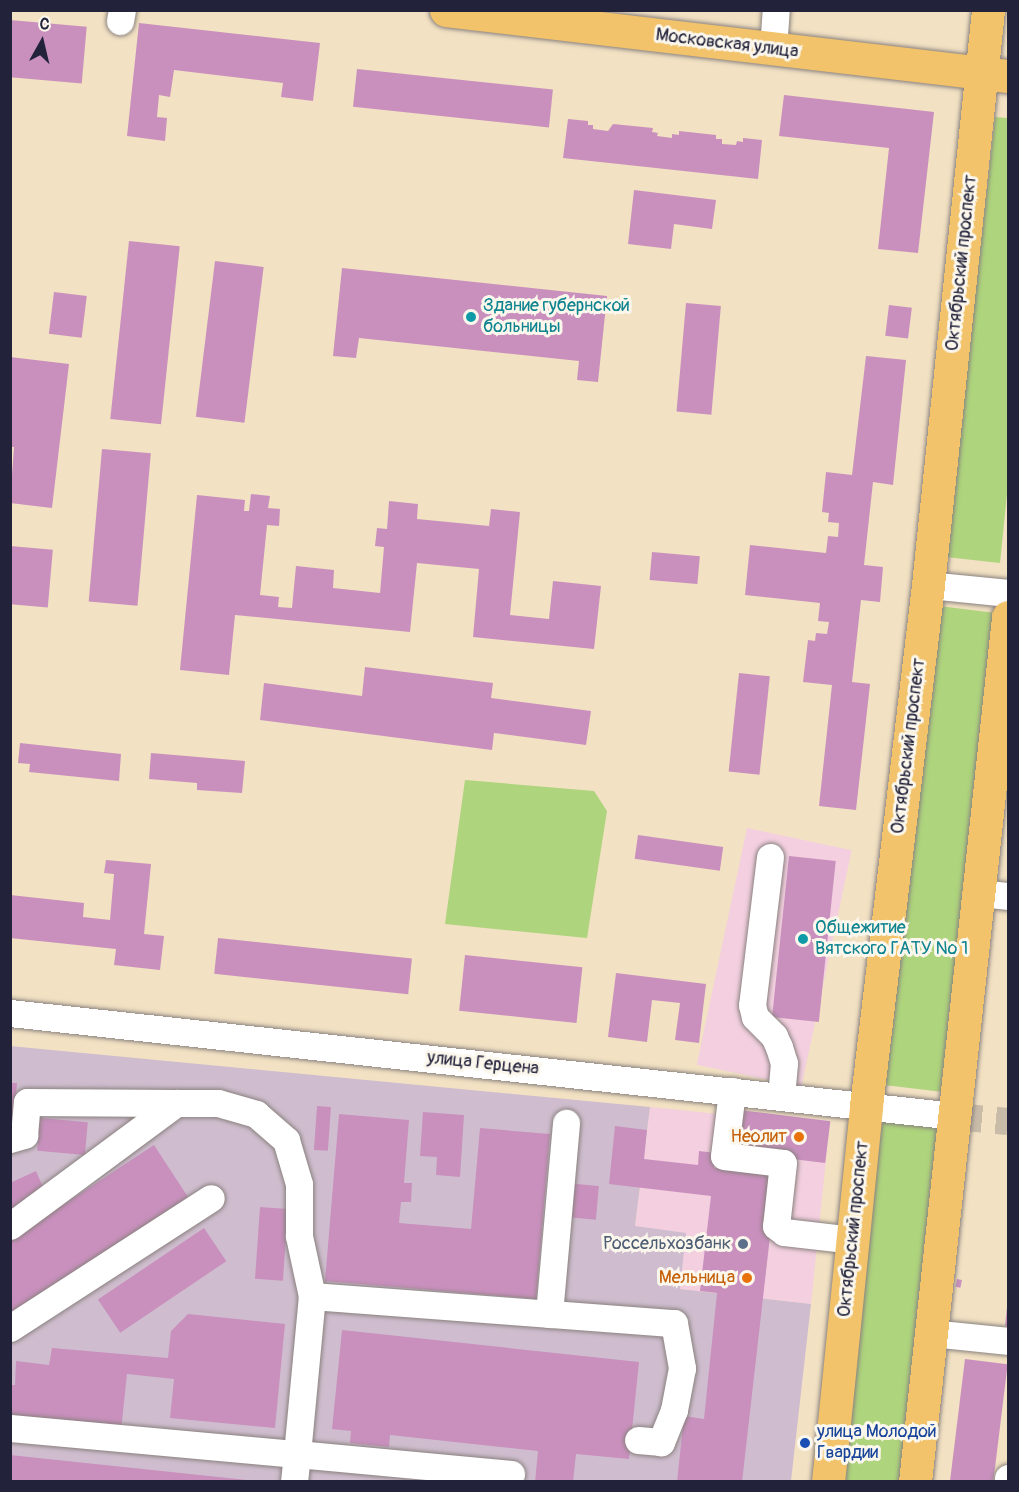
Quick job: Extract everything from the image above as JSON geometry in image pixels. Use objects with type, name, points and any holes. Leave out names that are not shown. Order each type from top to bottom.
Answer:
[{"type":"main road","name":"Московская улица","points":[[446,10],[995,75]]},
{"type":"main road","name":"Октябрьский проспект","points":[[828,1482],[866,1106],[928,585],[995,75],[987,10]]},
{"type":"main road","points":[[915,1482],[955,1116],[994,895],[1008,617]]},
{"type":"street","points":[[773,49],[776,10]]},
{"type":"street","points":[[928,585],[1008,593]]},
{"type":"street","points":[[770,857],[752,1005],[755,1017],[774,1036],[779,1047],[784,1063],[781,1097]]},
{"type":"street","name":"улица Герцена","points":[[10,1013],[955,1116]]},
{"type":"street","points":[[732,1091],[724,1156],[783,1163],[776,1226],[784,1232],[853,1240]]},
{"type":"street","points":[[10,1139],[24,1135],[27,1102],[218,1103],[256,1114],[286,1140],[299,1184],[299,1236],[312,1296],[294,1482]]},
{"type":"street","points":[[10,1226],[176,1103]]},
{"type":"street","points":[[549,1314],[566,1123]]},
{"type":"street","points":[[10,1328],[211,1198]]},
{"type":"street","points":[[312,1296],[674,1323],[682,1368],[674,1410],[661,1442],[638,1440]]},
{"type":"street","points":[[931,1333],[1008,1341]]},
{"type":"street","points":[[10,1428],[511,1474]]},
{"type":"shaded area","points":[[747,828],[852,850],[801,1087],[697,1065]]},
{"type":"shaded area","points":[[10,1046],[650,1107],[635,1226],[686,1233],[680,1289],[811,1304],[791,1481],[11,1481]]},
{"type":"shaded area","points":[[650,1107],[738,1116],[739,1110],[830,1121],[811,1304],[680,1289],[635,1227]]},
{"type":"green space","points":[[995,117],[1008,118],[1008,484],[1000,563],[946,557]]},
{"type":"green space","points":[[939,606],[1000,613],[941,1092],[880,1084]]},
{"type":"green space","points":[[465,780],[594,791],[607,811],[587,938],[445,924]]},
{"type":"green space","points":[[877,1121],[941,1127],[910,1482],[845,1482]]},
{"type":"building","points":[[10,20],[87,27],[82,83],[10,77]]},
{"type":"building","points":[[139,23],[320,43],[313,101],[281,97],[283,83],[174,70],[170,97],[159,95],[157,117],[167,118],[165,141],[127,136]]},
{"type":"building","points":[[357,69],[553,90],[549,127],[353,107]]},
{"type":"building","points":[[784,95],[934,112],[918,253],[878,249],[889,148],[779,136]]},
{"type":"building","points":[[568,119],[588,121],[588,125],[593,125],[593,129],[608,131],[613,124],[653,128],[652,132],[658,133],[657,136],[672,138],[672,134],[679,135],[679,131],[716,135],[716,139],[722,139],[722,144],[736,145],[737,141],[743,142],[743,138],[762,140],[758,179],[563,158]]},
{"type":"building","points":[[634,190],[716,200],[712,229],[674,224],[671,249],[628,244]]},
{"type":"building","points":[[129,241],[180,246],[161,424],[110,419]]},
{"type":"building","points":[[215,261],[264,267],[245,423],[196,417]]},
{"type":"building","name":"Здание губернской больницы","points":[[342,268],[607,296],[598,382],[577,380],[579,361],[359,338],[356,358],[333,356]]},
{"type":"building","points":[[54,292],[87,296],[82,338],[49,334]]},
{"type":"building","points":[[686,303],[721,306],[711,415],[677,412]]},
{"type":"building","points":[[889,305],[912,308],[908,339],[885,336]]},
{"type":"building","points":[[866,356],[906,360],[893,485],[873,482],[864,565],[883,567],[880,602],[861,600],[852,682],[870,684],[856,810],[819,806],[832,685],[803,682],[808,640],[815,641],[816,633],[827,634],[829,622],[818,621],[820,603],[745,595],[750,545],[826,553],[828,536],[838,537],[839,523],[828,522],[829,513],[822,512],[826,472],[852,475]]},
{"type":"building","points":[[10,357],[69,364],[52,508],[10,503],[14,447],[10,447]]},
{"type":"building","points":[[102,449],[151,453],[137,606],[89,601]]},
{"type":"building","points":[[251,494],[270,496],[268,508],[280,509],[279,526],[267,525],[260,595],[279,597],[278,607],[292,608],[296,566],[334,570],[333,588],[380,593],[384,547],[375,546],[377,528],[387,529],[389,501],[418,504],[417,519],[489,526],[491,509],[520,512],[510,615],[549,619],[553,581],[601,586],[594,649],[473,637],[479,569],[417,563],[410,632],[235,615],[229,675],[180,670],[197,495],[245,500],[244,511],[249,511]]},
{"type":"building","points":[[10,546],[53,550],[48,608],[10,604]]},
{"type":"building","points":[[652,552],[700,556],[697,584],[650,580]]},
{"type":"building","points":[[365,667],[493,683],[491,698],[591,711],[586,745],[494,733],[492,750],[260,720],[264,683],[362,696]]},
{"type":"building","points":[[739,673],[770,676],[759,775],[729,771]]},
{"type":"building","points":[[20,743],[121,754],[119,781],[29,772],[30,764],[18,763]]},
{"type":"building","points":[[151,753],[245,761],[242,793],[197,790],[197,783],[149,779]]},
{"type":"building","points":[[638,835],[723,847],[720,871],[635,859]]},
{"type":"building","name":"Общежитие Вятского ГАТУ № 1","points":[[789,856],[836,861],[819,1022],[772,1017]]},
{"type":"building","points":[[106,860],[151,864],[144,934],[164,936],[160,970],[114,965],[116,949],[10,938],[10,895],[84,903],[83,917],[110,920],[114,874],[104,873]]},
{"type":"building","points":[[218,938],[412,958],[408,994],[214,974]]},
{"type":"building","points":[[465,955],[582,967],[576,1023],[459,1011]]},
{"type":"building","points":[[616,973],[706,984],[699,1043],[675,1040],[680,1003],[652,1000],[647,1042],[608,1037]]},
{"type":"building","points":[[10,1083],[17,1083],[12,1139],[10,1139]]},
{"type":"building","points":[[317,1106],[331,1107],[328,1151],[314,1150]]},
{"type":"building","points":[[739,1110],[830,1121],[825,1163],[734,1152]]},
{"type":"building","points":[[423,1112],[464,1115],[460,1177],[436,1175],[437,1157],[420,1156]]},
{"type":"building","points":[[339,1114],[409,1120],[404,1183],[412,1183],[411,1202],[401,1202],[399,1223],[471,1229],[480,1128],[550,1134],[536,1299],[325,1281]]},
{"type":"building","points":[[40,1118],[88,1122],[85,1155],[37,1151]]},
{"type":"building","points":[[615,1126],[647,1130],[644,1159],[698,1165],[699,1151],[716,1153],[714,1168],[777,1175],[742,1482],[677,1482],[684,1416],[704,1419],[717,1293],[700,1291],[711,1196],[609,1184]]},
{"type":"building","points":[[154,1145],[188,1197],[10,1314],[10,1240]]},
{"type":"building","points":[[36,1171],[43,1187],[25,1198],[27,1209],[10,1216],[10,1183]]},
{"type":"building","points":[[566,1183],[599,1186],[596,1220],[563,1217]]},
{"type":"building","points":[[260,1207],[288,1209],[283,1281],[255,1279]]},
{"type":"building","points":[[204,1228],[226,1261],[120,1333],[98,1300]]},
{"type":"building","points":[[957,1279],[962,1280],[960,1288],[955,1287]]},
{"type":"building","points":[[1007,1307],[1008,1326],[1005,1326]]},
{"type":"building","points":[[188,1314],[285,1324],[275,1428],[170,1418],[174,1379],[127,1374],[121,1431],[10,1421],[10,1385],[15,1385],[16,1361],[49,1365],[52,1348],[168,1358],[171,1331]]},
{"type":"building","points":[[342,1330],[639,1362],[629,1459],[576,1454],[573,1482],[535,1482],[538,1451],[390,1435],[389,1447],[350,1443],[351,1431],[332,1429]]},
{"type":"building","points":[[965,1359],[1008,1364],[993,1482],[950,1482]]},
{"type":"building","points":[[806,1437],[810,1438],[809,1446],[804,1445]]},
{"type":"building","points":[[10,1455],[247,1480],[247,1482],[10,1482]]},
{"type":"tunnel","points":[[955,1116],[1008,1121]]},
{"type":"place","name":"Здание губернской больницы","points":[[471,317]]},
{"type":"place","name":"Общежитие Вятского ГАТУ № 1","points":[[803,939]]},
{"type":"place","name":"Неолит","points":[[799,1137]]},
{"type":"place","name":"Россельхозбанк","points":[[743,1244]]},
{"type":"place","name":"Мельница","points":[[747,1278]]},
{"type":"place","name":"улица Молодой Гвардии","points":[[805,1443]]}]
